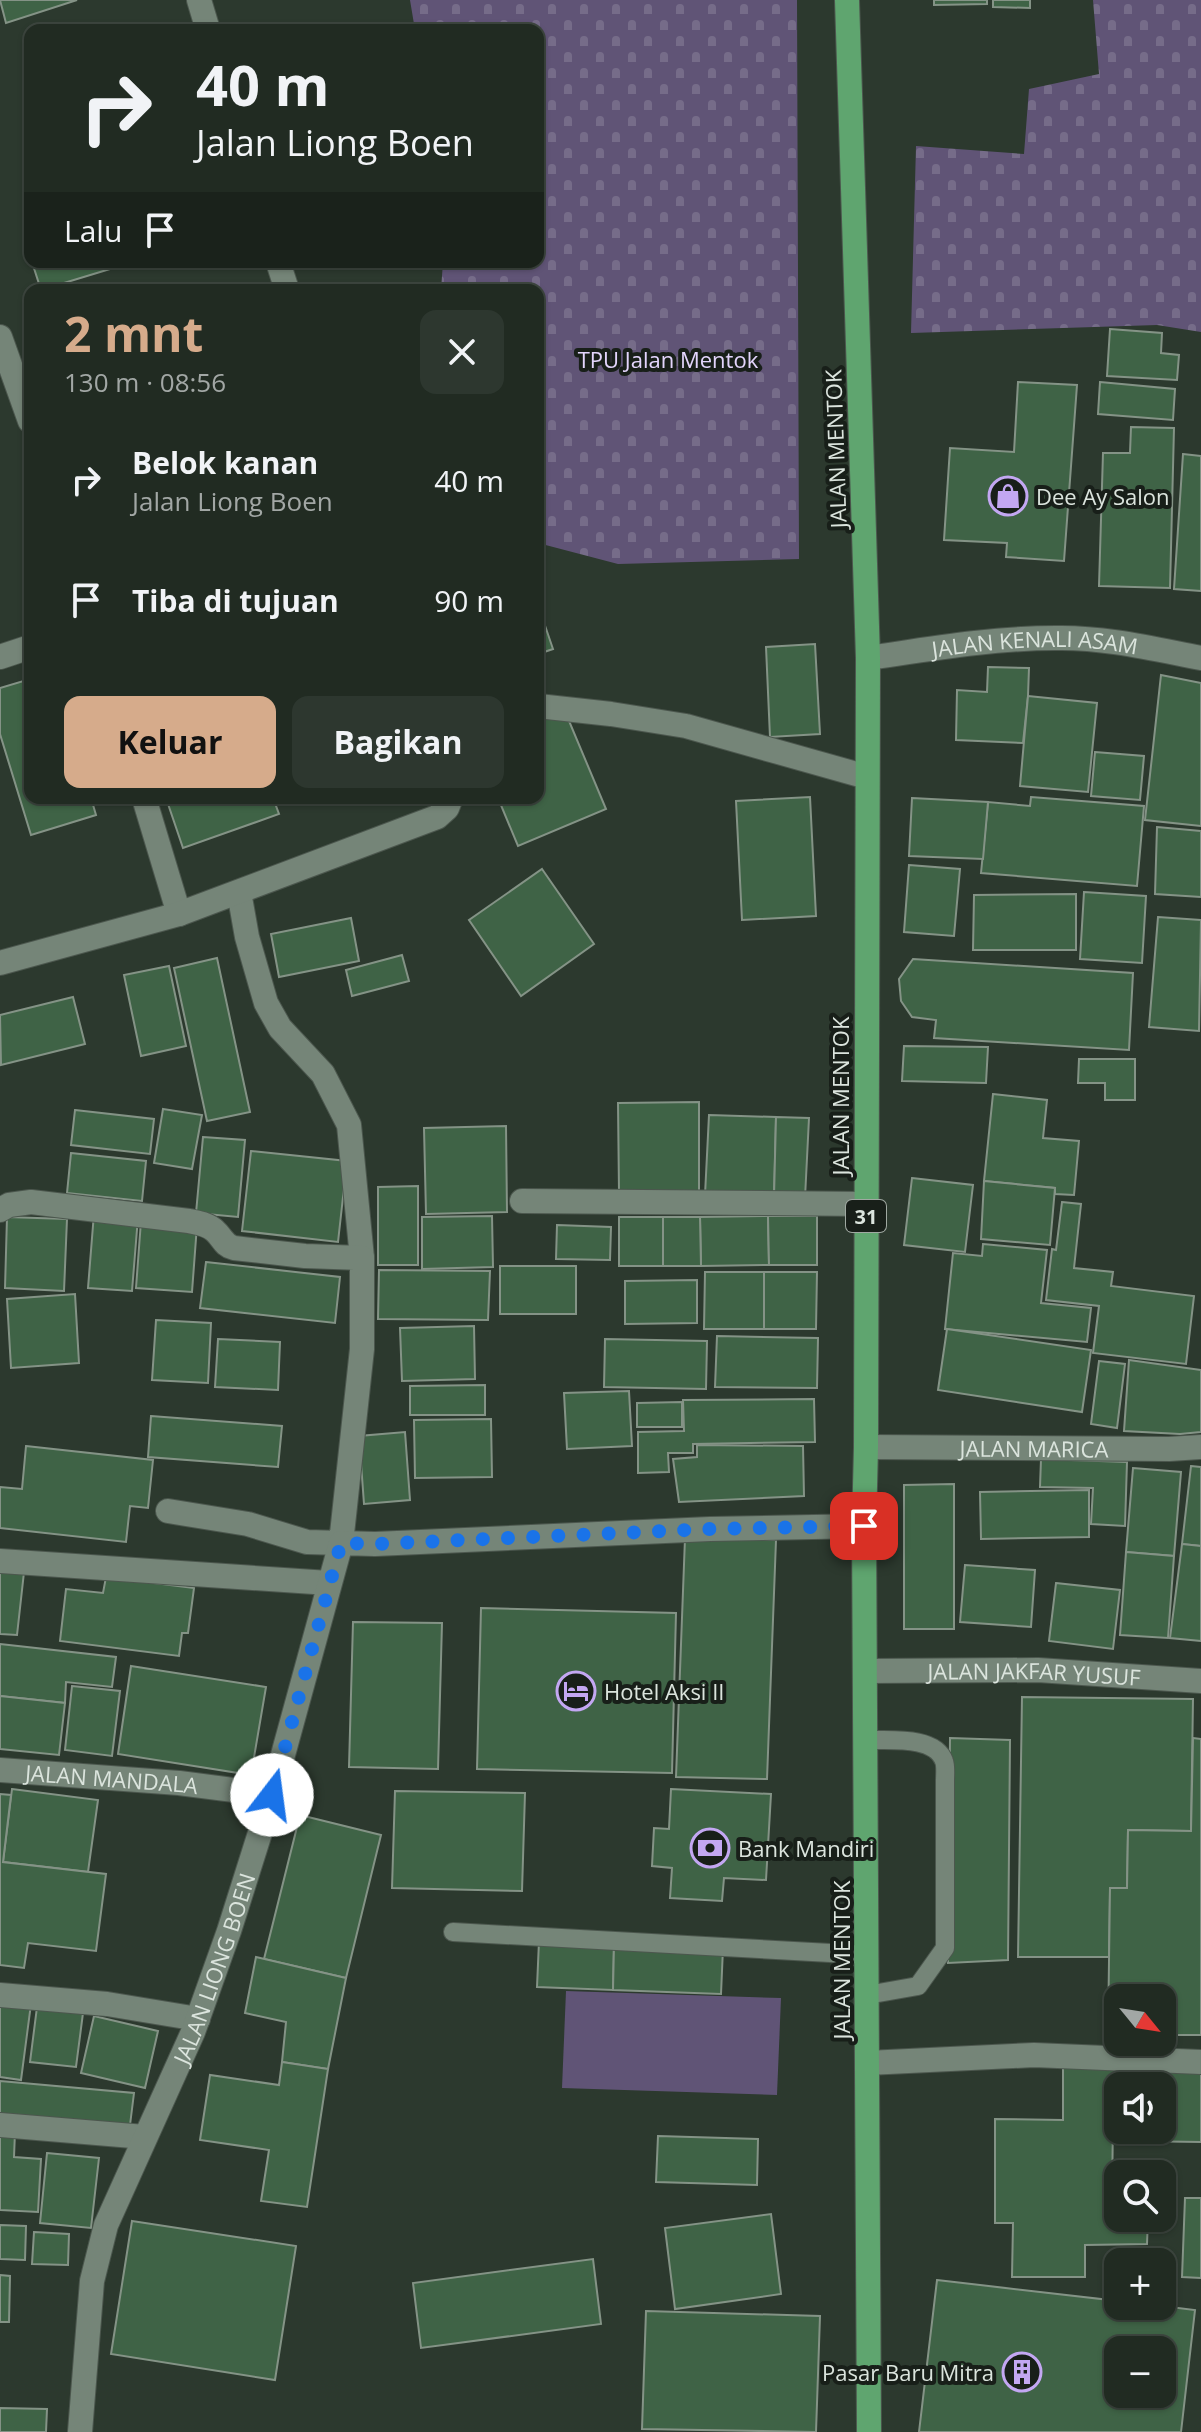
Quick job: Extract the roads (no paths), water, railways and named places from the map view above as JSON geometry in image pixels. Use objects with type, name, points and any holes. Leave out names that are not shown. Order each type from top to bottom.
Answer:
[{"type":"highway","name":"JALAN MENTOK","points":[[847,0],[868,658],[864,1526],[869,2432]]},
{"type":"street","points":[[199,0],[206,24]]},
{"type":"street","points":[[0,337],[24,404]]},
{"type":"street","name":"JALAN KENALI ASAM","points":[[868,658],[990,641],[1058,637],[1119,643],[1201,658]]},
{"type":"street","points":[[0,657],[24,649]]},
{"type":"street","points":[[544,707],[686,726],[867,777]]},
{"type":"street","points":[[146,804],[179,914]]},
{"type":"street","points":[[0,963],[179,914],[437,817],[449,804]]},
{"type":"street","name":"JALAN LIONG BOEN","points":[[80,2432],[92,2281],[106,2225],[198,2019],[229,1931],[272,1795],[341,1543],[362,1349],[362,1258],[349,1125],[323,1074],[280,1028],[266,1003],[247,937],[239,892]]},
{"type":"street","points":[[522,1201],[866,1204]]},
{"type":"street","points":[[0,1210],[9,1205],[31,1202],[189,1221],[216,1231],[227,1246],[234,1248],[305,1256],[362,1258]]},
{"type":"street","name":"JALAN MARICA","points":[[866,1447],[1201,1447]]},
{"type":"street","points":[[168,1511],[248,1524],[307,1542],[341,1543],[864,1526]]},
{"type":"street","points":[[0,1561],[329,1583]]},
{"type":"street","name":"JALAN JAKFAR YUSUF","points":[[866,1671],[1038,1670],[1201,1681]]},
{"type":"street","name":"JALAN MANDALA","points":[[0,1770],[179,1783],[272,1795]]},
{"type":"street","points":[[0,1995],[107,2004],[198,2019]]},
{"type":"street","points":[[867,2063],[1034,2055],[1201,2062]]},
{"type":"street","points":[[0,2125],[145,2137]]},
{"type":"lane","points":[[866,1740],[924,1742],[937,1750],[944,1761],[945,1781],[945,1948],[918,1986],[867,1995]]},
{"type":"lane","points":[[453,1932],[867,1955]]},
{"type":"place","name":"Dee Ay Salon","points":[[1008,496]]},
{"type":"place","name":"Hotel Aksi II","points":[[576,1691]]},
{"type":"place","name":"Bank Mandiri","points":[[710,1848]]},
{"type":"place","name":"Pasar Baru Mitra","points":[[1022,2372]]},
{"type":"park label","name":"TPU Jalan Mentok","points":[[668,359]]}]
